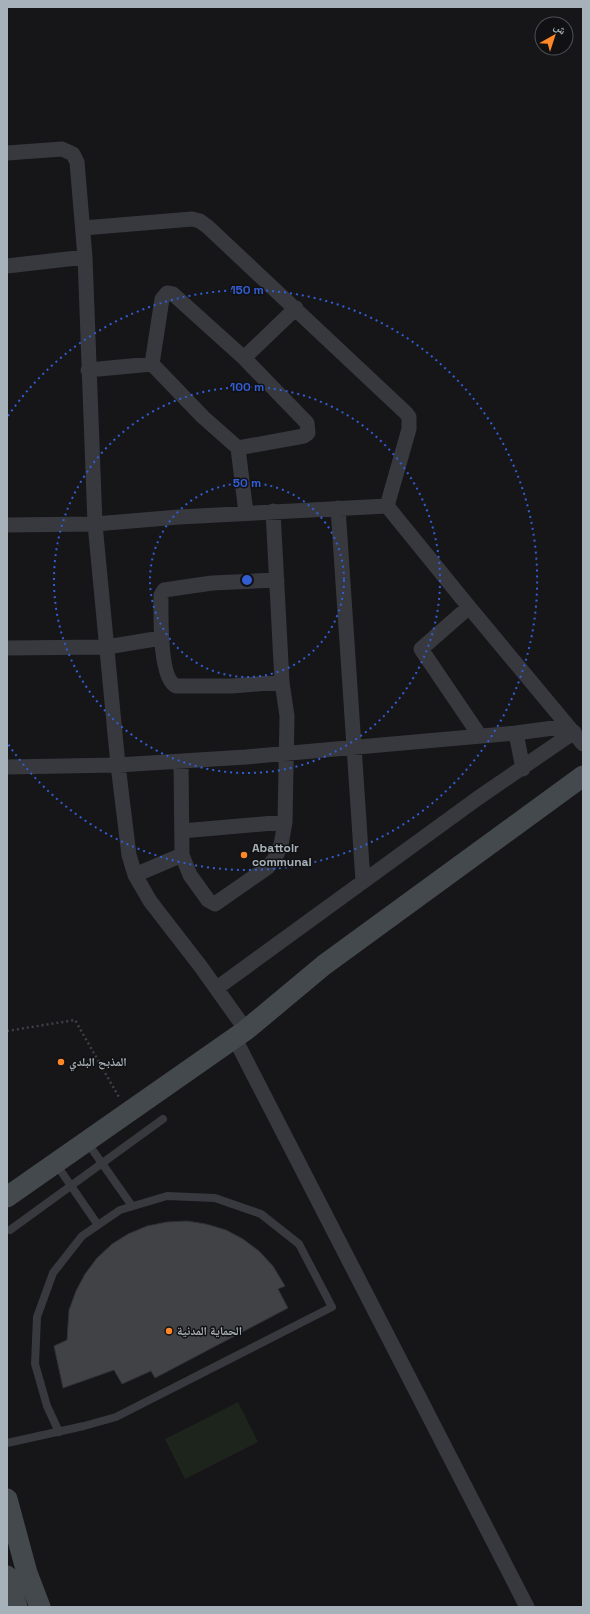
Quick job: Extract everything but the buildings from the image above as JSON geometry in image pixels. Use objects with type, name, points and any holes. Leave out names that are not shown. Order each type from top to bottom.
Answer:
[{"type":"main road","points":[[7,1197],[240,1034],[324,965],[583,776]]},
{"type":"main road","points":[[7,1206],[30,1182]]},
{"type":"main road","points":[[7,1499],[27,1573],[40,1607]]},
{"type":"main road","points":[[7,1576],[17,1607]]},
{"type":"street","points":[[7,153],[62,148],[73,154],[77,162],[85,257],[88,370],[95,524],[118,765],[129,855],[135,875],[150,901],[217,988],[527,1607]]},
{"type":"street","points":[[83,228],[186,219],[200,221],[296,308],[406,412],[409,417],[409,429],[387,506]]},
{"type":"street","points":[[7,266],[85,257]]},
{"type":"street","points":[[152,364],[162,299],[167,293],[173,294],[244,358],[307,423],[308,433],[304,436],[238,448]]},
{"type":"street","points":[[244,358],[296,308]]},
{"type":"street","points":[[88,370],[152,364]]},
{"type":"street","points":[[152,364],[203,417],[238,448],[246,513]]},
{"type":"street","points":[[7,525],[95,524],[273,511],[387,506]]},
{"type":"street","points":[[387,506],[468,607],[575,734]]},
{"type":"street","points":[[338,508],[363,881]]},
{"type":"street","points":[[181,762],[182,855],[190,875],[208,900],[215,904],[268,867],[275,858],[281,845],[285,822],[287,716],[282,682],[273,511]]},
{"type":"street","points":[[277,580],[212,583],[164,590],[161,595],[161,638],[169,679],[176,686],[232,686],[282,682]]},
{"type":"street","points":[[468,607],[421,649],[480,736]]},
{"type":"street","points":[[7,648],[107,647],[161,638]]},
{"type":"street","points":[[7,767],[181,762],[516,733],[575,734]]},
{"type":"street","points":[[516,733],[523,769]]},
{"type":"street","points":[[217,988],[478,798],[575,734]]},
{"type":"street","points":[[182,831],[285,822]]},
{"type":"street","points":[[135,875],[182,855]]},
{"type":"lane","points":[[10,1230],[163,1119]]},
{"type":"lane","points":[[87,1142],[132,1206]]},
{"type":"lane","points":[[56,1164],[98,1225]]},
{"type":"lane","points":[[7,1443],[59,1432],[116,1417],[332,1307],[299,1244],[261,1214],[215,1198],[167,1196],[120,1210],[82,1236],[53,1273],[37,1317],[35,1364],[47,1406],[59,1432]]},
{"type":"path","points":[[7,1030],[75,1020],[128,1112]]},
{"type":"shaded area","points":[[238,1402],[258,1442],[185,1479],[165,1439]]},
{"type":"place","name":"Abattoir communal","points":[[244,855]]},
{"type":"place","name":"المذبح البلدي","points":[[61,1062]]},
{"type":"place","name":"الحماية المدنية","points":[[169,1331]]}]
